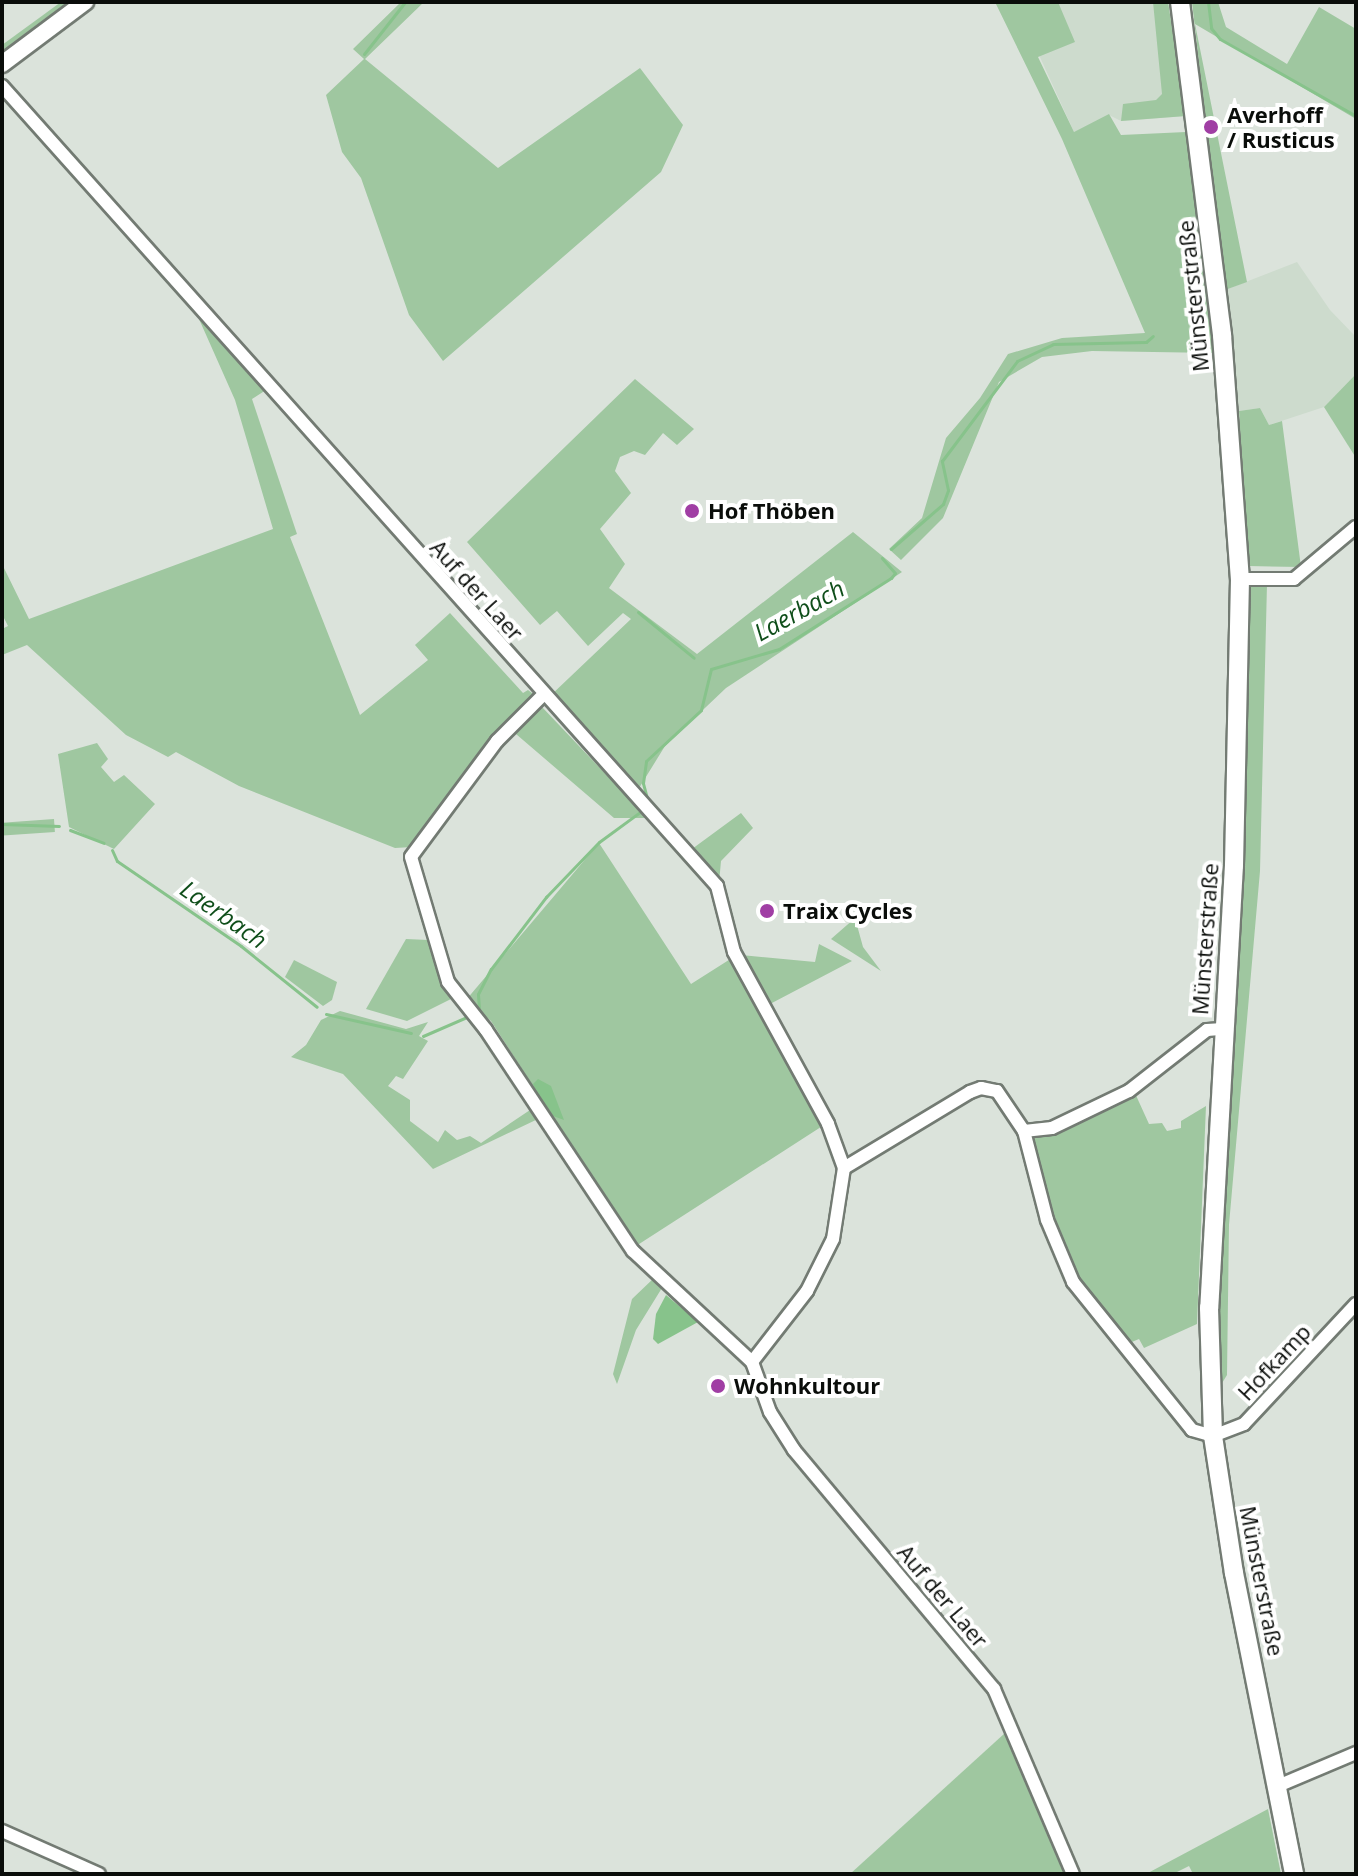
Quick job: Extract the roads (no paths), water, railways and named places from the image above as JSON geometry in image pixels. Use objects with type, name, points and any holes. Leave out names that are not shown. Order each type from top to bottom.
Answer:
[{"type":"main road","name":"Münsterstraße","points":[[1180,2],[1224,354],[1240,579],[1237,791],[1209,1308],[1213,1436],[1234,1573],[1294,1874]]},
{"type":"street","points":[[2,64],[85,2]]},
{"type":"street","name":"Auf der Laer","points":[[2,86],[543,695],[629,790],[661,819],[717,886],[734,952],[828,1124],[844,1168],[833,1239],[807,1291],[752,1362]]},
{"type":"street","points":[[1240,579],[1294,579],[1356,527]]},
{"type":"street","name":"Auf der Laer","points":[[543,695],[497,741],[411,857],[448,982],[486,1030],[633,1251],[752,1362],[770,1412],[794,1450],[994,1689],[1073,1874]]},
{"type":"street","points":[[1024,1131],[1052,1128],[1129,1091],[1207,1030],[1223,1029]]},
{"type":"street","points":[[844,1168],[981,1088],[1003,1097],[1024,1131],[1047,1220],[1073,1282],[1183,1421],[1192,1430],[1213,1436]]},
{"type":"street","name":"Hofkamp","points":[[1213,1436],[1244,1424],[1356,1304]]},
{"type":"street","points":[[1278,1786],[1356,1753]]},
{"type":"street","points":[[2,1831],[99,1874]]},
{"type":"waterway","points":[[364,54],[405,2]]},
{"type":"waterway","points":[[1208,2],[1211,28],[1220,39],[1356,116]]},
{"type":"waterway","name":"Laerbach","points":[[891,549],[943,504],[948,490],[942,461],[1017,361],[1053,344],[1146,342],[1153,336]]},
{"type":"waterway","name":"Laerbach","points":[[648,802],[643,783],[646,761],[701,710],[711,669],[779,649],[891,578],[895,573],[882,558]]},
{"type":"waterway","points":[[638,612],[694,658]]},
{"type":"waterway","name":"Laerbach","points":[[479,1009],[478,994],[491,969],[546,897],[599,842],[640,812]]},
{"type":"waterway","name":"Laerbach","points":[[2,824],[59,826]]},
{"type":"waterway","name":"Laerbach","points":[[70,830],[104,843]]},
{"type":"waterway","name":"Laerbach","points":[[112,850],[117,861],[241,946],[317,1007]]},
{"type":"waterway","name":"Laerbach","points":[[326,1014],[411,1033]]},
{"type":"waterway","name":"Laerbach","points":[[423,1036],[469,1016]]},
{"type":"place","name":"Averhoff / Rusticus","points":[[1211,127]]},
{"type":"place","name":"Hof Thöben","points":[[692,511]]},
{"type":"place","name":"Traix Cycles","points":[[767,911]]},
{"type":"place","name":"Wohnkultour","points":[[718,1386]]}]
